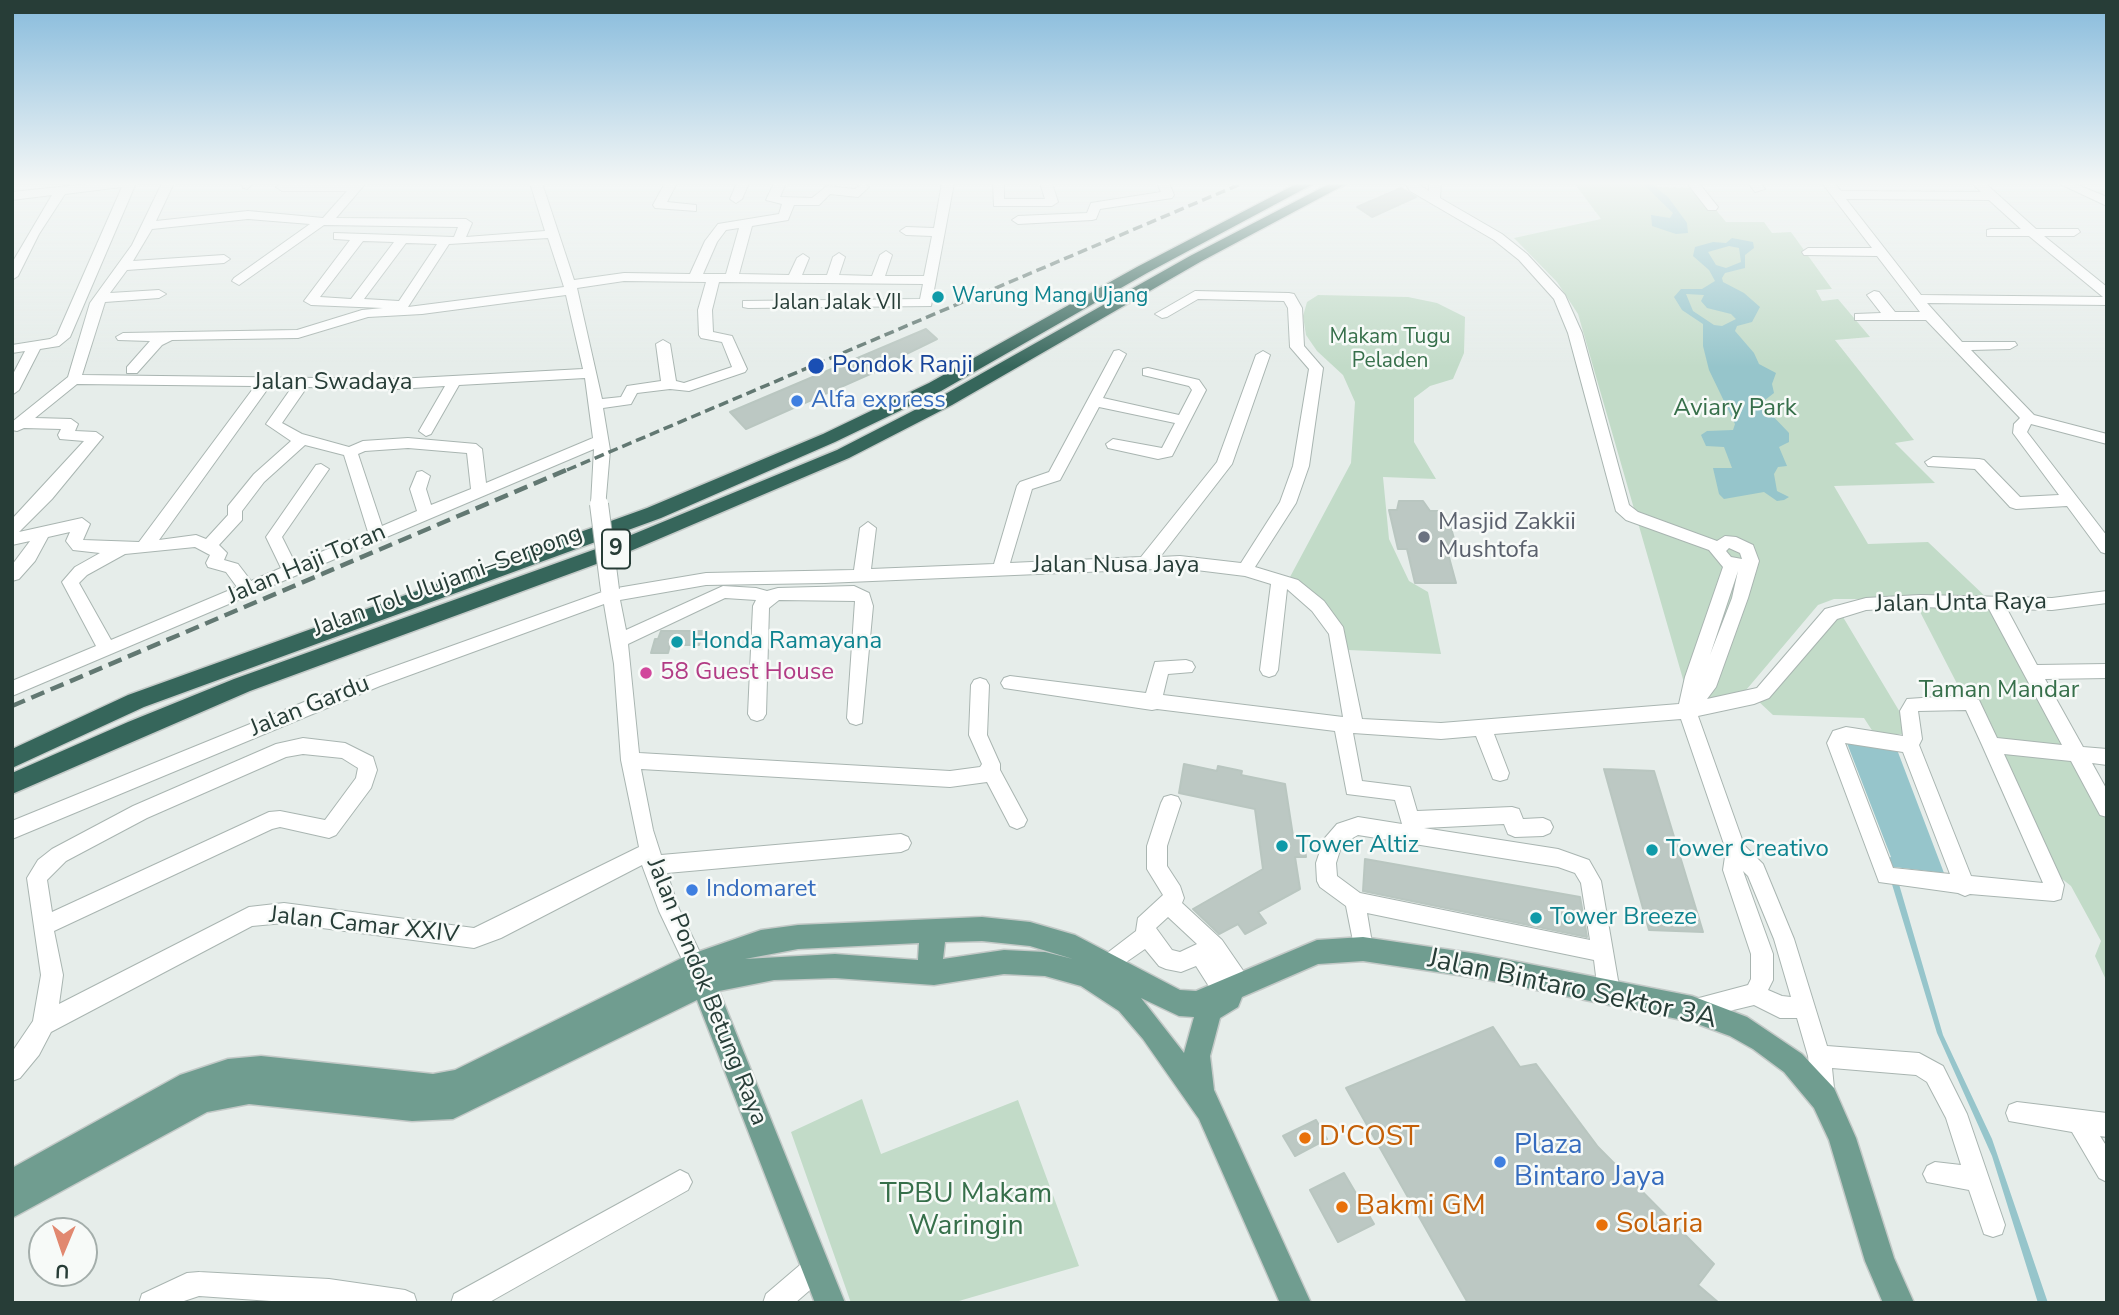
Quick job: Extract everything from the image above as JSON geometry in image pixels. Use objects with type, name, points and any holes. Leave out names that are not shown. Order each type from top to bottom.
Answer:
[{"type":"highway","name":"Jalan Tol Ulujami–Serpong","points":[[12,760],[136,701],[654,513],[829,438],[935,387],[1191,244]]},
{"type":"highway","name":"Jalan Tol Ulujami–Serpong","points":[[12,784],[136,727],[242,685],[614,550],[843,454],[946,401],[1223,244]]},
{"type":"highway","points":[[12,745],[60,725],[136,701]]},
{"type":"main road","name":"Jalan Bintaro Sektor 3A","points":[[699,974],[761,942],[798,937],[982,929],[1030,934],[1075,947],[1179,1003],[1196,1004],[1317,952],[1363,950],[1478,966],[1692,1009],[1738,1026],[1762,1040],[1793,1063],[1824,1098],[1842,1138],[1880,1261],[1899,1303]]},
{"type":"main road","points":[[934,973],[929,953],[935,933]]},
{"type":"main road","name":"Jalan Bintaro Sektor 3A","points":[[699,974],[835,966],[934,973],[1004,962],[1045,964],[1087,975],[1128,1002],[1152,1030],[1207,1108],[1296,1303]]},
{"type":"main road","points":[[12,1184],[190,1085],[229,1072],[261,1069],[433,1088],[454,1084],[475,1077],[699,974]]},
{"type":"main road","points":[[12,1203],[202,1099],[249,1090],[412,1107],[453,1105],[699,974]]},
{"type":"main road","name":"Jalan Pondok Betung Raya","points":[[699,974],[830,1303]]},
{"type":"main road","name":"Jalan Bintaro Sektor 3A","points":[[1207,1108],[1197,1065],[1204,1023],[1211,1009],[1244,990],[1238,986]]},
{"type":"street","points":[[12,276],[28,244]]},
{"type":"street","points":[[12,349],[54,343],[63,337],[102,244]]},
{"type":"street","points":[[17,426],[74,379],[100,298],[137,244]]},
{"type":"street","points":[[239,281],[291,244]]},
{"type":"street","points":[[354,244],[311,300],[403,305],[449,244]]},
{"type":"street","points":[[355,303],[398,244]]},
{"type":"street","name":"Jalan Pondok Betung Raya","points":[[557,244],[570,287],[597,404],[601,440],[599,505],[620,640],[630,760],[650,858],[669,911],[699,974]]},
{"type":"street","points":[[695,277],[710,244]]},
{"type":"street","points":[[732,277],[741,244]]},
{"type":"street","points":[[123,337],[298,334],[366,313],[422,310],[615,278],[714,276],[930,280],[937,244]]},
{"type":"street","points":[[1010,683],[1349,726],[1441,731],[1687,711],[1707,687],[1740,598],[1740,564],[1750,553],[1742,546],[1725,542],[1717,547],[1632,516],[1622,507],[1575,333],[1560,298],[1523,257],[1507,244]]},
{"type":"street","points":[[1875,244],[1930,316],[2029,419],[2107,439]]},
{"type":"street","points":[[2047,244],[2107,294]]},
{"type":"street","points":[[1808,252],[1880,251]]},
{"type":"street","points":[[877,279],[886,255]]},
{"type":"street","points":[[832,278],[839,257]]},
{"type":"street","points":[[795,277],[803,258]]},
{"type":"street","points":[[123,266],[224,259]]},
{"type":"street","points":[[597,404],[626,401],[630,390],[669,384],[684,388],[740,369],[727,339],[706,335],[708,301],[714,276]]},
{"type":"street","name":"Jalan Jalak VII","points":[[748,277],[745,300],[926,303],[930,280]]},
{"type":"street","points":[[100,298],[159,294]]},
{"type":"street","points":[[1162,314],[1195,295],[1289,297],[1295,308],[1297,347],[1316,369],[1301,466],[1288,503],[1245,570]]},
{"type":"street","points":[[1874,295],[1891,316]]},
{"type":"street","points":[[1918,299],[2107,301]]},
{"type":"street","points":[[1860,317],[1930,316]]},
{"type":"street","points":[[132,370],[156,342],[166,337]]},
{"type":"street","points":[[663,344],[669,384]]},
{"type":"street","points":[[1959,346],[2010,345]]},
{"type":"street","points":[[12,390],[35,346]]},
{"type":"street","points":[[1001,567],[1025,486],[1055,476],[1119,354]]},
{"type":"street","points":[[1146,563],[1224,464],[1263,355]]},
{"type":"street","points":[[1113,444],[1163,454],[1198,386],[1148,372]]},
{"type":"street","name":"Jalan Swadaya","points":[[74,379],[301,385],[454,382],[591,373]]},
{"type":"street","points":[[426,431],[454,382]]},
{"type":"street","points":[[144,548],[264,384]]},
{"type":"street","points":[[301,385],[272,423],[302,440],[350,452],[363,446],[408,443],[471,448],[474,449],[479,492]]},
{"type":"street","points":[[1095,401],[1182,420]]},
{"type":"street","points":[[2029,419],[2021,424],[2020,433],[2107,548]]},
{"type":"street","points":[[12,528],[96,437],[65,435],[71,424],[17,426]]},
{"type":"street","points":[[209,546],[236,516],[234,510],[259,478],[302,440]]},
{"type":"street","name":"Jalan Haji Toran","points":[[12,689],[601,440]]},
{"type":"street","points":[[350,452],[377,535]]},
{"type":"street","points":[[1933,462],[1979,464],[2016,503],[2070,500]]},
{"type":"street","points":[[292,571],[274,537],[321,469]]},
{"type":"street","points":[[422,476],[418,489],[426,514]]},
{"type":"street","points":[[12,539],[41,535],[82,524],[74,541],[79,546],[144,548],[195,541],[219,553],[214,563],[232,568],[248,589]]},
{"type":"street","points":[[862,575],[868,527]]},
{"type":"street","points":[[13,575],[29,557],[41,535]]},
{"type":"street","points":[[107,649],[70,582],[80,571],[123,548]]},
{"type":"street","name":"Jalan Nusa Jaya","points":[[611,593],[706,579],[862,575],[1001,567],[1180,562],[1245,570],[1280,579],[1318,606],[1337,632],[1354,788],[1403,793],[1410,820],[1512,815],[1515,828],[1543,827]]},
{"type":"street","points":[[1269,670],[1280,579]]},
{"type":"street","points":[[620,640],[723,592],[756,594],[768,598]]},
{"type":"street","points":[[757,713],[761,606],[768,598],[778,594],[854,592],[863,597],[856,718]]},
{"type":"street","name":"Jalan Gardu","points":[[12,830],[374,681],[611,593]]},
{"type":"street","name":"Jalan Unta Raya","points":[[1687,711],[1735,702],[1763,693],[1821,625],[1832,614],[1844,609],[1904,601],[2052,604],[2107,597]]},
{"type":"street","points":[[1994,603],[2107,809]]},
{"type":"street","points":[[1152,703],[1161,667],[1186,667]]},
{"type":"street","points":[[2032,672],[2107,671]]},
{"type":"street","points":[[980,685],[978,735],[991,771],[1017,820]]},
{"type":"street","points":[[1910,745],[1846,735],[1840,736],[1836,743],[1878,859],[1895,878],[1965,887],[2054,892],[1973,705],[1960,701],[1913,704],[1909,710],[1913,739],[1910,745],[1965,887]]},
{"type":"street","points":[[1687,711],[1736,850],[1756,870],[1784,939],[1819,1056],[1824,1098]]},
{"type":"street","points":[[1483,729],[1500,773]]},
{"type":"street","points":[[1991,745],[2107,757]]},
{"type":"street","points":[[12,1069],[32,1046],[43,1024],[52,975],[43,926],[37,878],[59,855],[140,811],[283,750],[303,747],[345,751],[366,763],[368,770],[364,782],[329,829],[323,830],[280,819],[269,821],[43,926]]},
{"type":"street","points":[[630,760],[950,779],[983,775],[991,771]]},
{"type":"street","points":[[1171,803],[1157,846],[1157,869],[1170,886],[1174,898],[1170,905],[1145,925],[1147,935],[1166,959],[1181,962],[1208,951]]},
{"type":"street","points":[[1604,952],[1355,901],[1327,881],[1326,863],[1334,839],[1343,830],[1358,826],[1558,858],[1582,866],[1591,881],[1604,952],[1609,992]]},
{"type":"street","points":[[650,858],[901,843]]},
{"type":"street","points":[[1736,850],[1733,870],[1762,954],[1762,980],[1755,994]]},
{"type":"street","name":"Jalan Camar XXIV","points":[[43,1024],[249,917],[265,913],[284,914],[474,938],[494,932],[650,858]]},
{"type":"street","points":[[1355,901],[1363,950]]},
{"type":"street","points":[[1170,905],[1238,986]]},
{"type":"street","points":[[1109,964],[1147,935]]},
{"type":"street","points":[[1692,1009],[1755,994],[1780,1007],[1805,1008]]},
{"type":"street","points":[[1819,1056],[1919,1064],[1935,1074],[1956,1114],[1993,1225]]},
{"type":"street","points":[[2018,1113],[2107,1125]]},
{"type":"street","points":[[2079,1121],[2107,1170]]},
{"type":"street","points":[[1935,1174],[1978,1179]]},
{"type":"street","points":[[463,1303],[680,1182]]},
{"type":"street","points":[[775,1303],[816,1268]]},
{"type":"street","points":[[151,1303],[187,1285],[199,1284],[405,1303]]},
{"type":"green space","name":"Aviary Park","points":[[1520,244],[1800,244],[1832,289],[1816,290],[1822,301],[1838,299],[1870,337],[1835,340],[1914,440],[1895,443],[1935,483],[1834,486],[1868,544],[1928,542],[1988,599],[1834,599],[1818,605],[1741,696],[1691,707],[1578,314],[1557,282]]},
{"type":"green space","name":"Makam Tugu Peladen","points":[[1318,295],[1408,297],[1437,303],[1465,317],[1464,353],[1453,379],[1430,386],[1414,398],[1414,442],[1436,479],[1383,477],[1389,539],[1409,581],[1428,592],[1441,654],[1348,650],[1344,636],[1323,605],[1290,577],[1351,463],[1355,402],[1343,375],[1317,351],[1306,335],[1303,316],[1307,302]]},
{"type":"green space","name":"Taman Mandar","points":[[1990,600],[2071,750],[1986,740],[1916,604]]},
{"type":"green space","points":[[1837,607],[1901,714],[1905,734],[1875,735],[1864,718],[1773,715],[1757,700]]},
{"type":"green space","name":"Taman Mandar","points":[[1986,742],[2072,751],[2107,819],[2107,982],[2095,956],[2101,941],[2071,886],[2042,863]]},
{"type":"green space","name":"TPBU Makam Waringin","points":[[862,1099],[881,1154],[1018,1100],[1079,1266],[952,1303],[851,1303],[791,1132]]},
{"type":"water","points":[[1704,244],[1753,244],[1754,248],[1745,255],[1745,268],[1725,273],[1722,278],[1723,282],[1744,293],[1760,307],[1752,322],[1737,326],[1735,331],[1754,353],[1759,364],[1776,373],[1772,384],[1774,393],[1765,400],[1769,412],[1789,433],[1789,442],[1779,447],[1787,466],[1778,467],[1774,474],[1777,491],[1789,497],[1784,500],[1777,501],[1764,492],[1724,499],[1719,494],[1713,468],[1732,468],[1724,447],[1706,446],[1701,435],[1707,431],[1733,430],[1735,424],[1709,370],[1703,346],[1703,324],[1682,310],[1674,297],[1681,289],[1702,289],[1715,281],[1709,270],[1693,256],[1695,247]],"holes":[[[1729,246],[1739,248],[1741,262],[1726,268],[1716,265],[1708,252]],[[1686,294],[1704,295],[1701,301],[1707,308],[1731,314],[1736,319],[1722,326],[1714,325],[1693,311]]]},
{"type":"water","points":[[1845,738],[1896,747],[1944,873],[1894,867],[1943,1035],[1992,1139],[2048,1303],[2038,1303],[1992,1156],[1937,1033],[1885,859],[1891,857]]},
{"type":"building","points":[[926,329],[937,339],[892,361],[895,363],[746,429],[730,412]]},
{"type":"building","name":"Masjid Zakkii Mushtofa","points":[[1399,501],[1423,501],[1430,511],[1439,511],[1442,524],[1450,524],[1457,550],[1447,550],[1456,583],[1415,583],[1407,549],[1398,549],[1389,510],[1397,510]]},
{"type":"building","name":"Honda Ramayana","points":[[661,631],[703,631],[699,645],[670,645],[668,653],[651,653],[655,639],[658,639]]},
{"type":"building","name":"Tower Altiz","points":[[1184,764],[1217,771],[1218,766],[1242,771],[1241,775],[1285,784],[1293,836],[1303,836],[1306,857],[1295,857],[1300,889],[1258,912],[1266,923],[1245,934],[1238,924],[1219,934],[1193,909],[1263,869],[1255,809],[1179,793]]},
{"type":"building","name":"Tower Creativo","points":[[1604,769],[1654,771],[1703,932],[1649,930]]},
{"type":"building","name":"Tower Breeze","points":[[1365,859],[1580,897],[1587,937],[1363,891]]},
{"type":"building","name":"Plaza Bintaro Jaya","points":[[1493,1027],[1520,1067],[1536,1064],[1598,1147],[1714,1264],[1698,1285],[1719,1303],[1468,1303],[1346,1088]]},
{"type":"building","name":"D'COST","points":[[1316,1120],[1327,1139],[1295,1156],[1283,1136]]},
{"type":"building","name":"Bakmi GM","points":[[1344,1173],[1374,1224],[1338,1242],[1310,1190]]},
{"type":"railway","points":[[567,470],[1098,244]]},
{"type":"railway","points":[[12,706],[571,468]]},
{"type":"place","name":"Warung Mang Ujang","points":[[938,297]]},
{"type":"place","name":"Pondok Ranji","points":[[816,366]]},
{"type":"place","name":"Alfa express","points":[[797,401]]},
{"type":"place","name":"Masjid Zakkii Mushtofa","points":[[1424,537]]},
{"type":"place","name":"Honda Ramayana","points":[[677,642]]},
{"type":"place","name":"58 Guest House","points":[[646,673]]},
{"type":"place","name":"Tower Altiz","points":[[1282,846]]},
{"type":"place","name":"Tower Creativo","points":[[1652,850]]},
{"type":"place","name":"Indomaret","points":[[692,890]]},
{"type":"place","name":"Tower Breeze","points":[[1536,918]]},
{"type":"place","name":"D'COST","points":[[1305,1138]]},
{"type":"place","name":"Plaza Bintaro Jaya","points":[[1500,1162]]},
{"type":"place","name":"Bakmi GM","points":[[1342,1207]]},
{"type":"place","name":"Solaria","points":[[1602,1225]]}]
